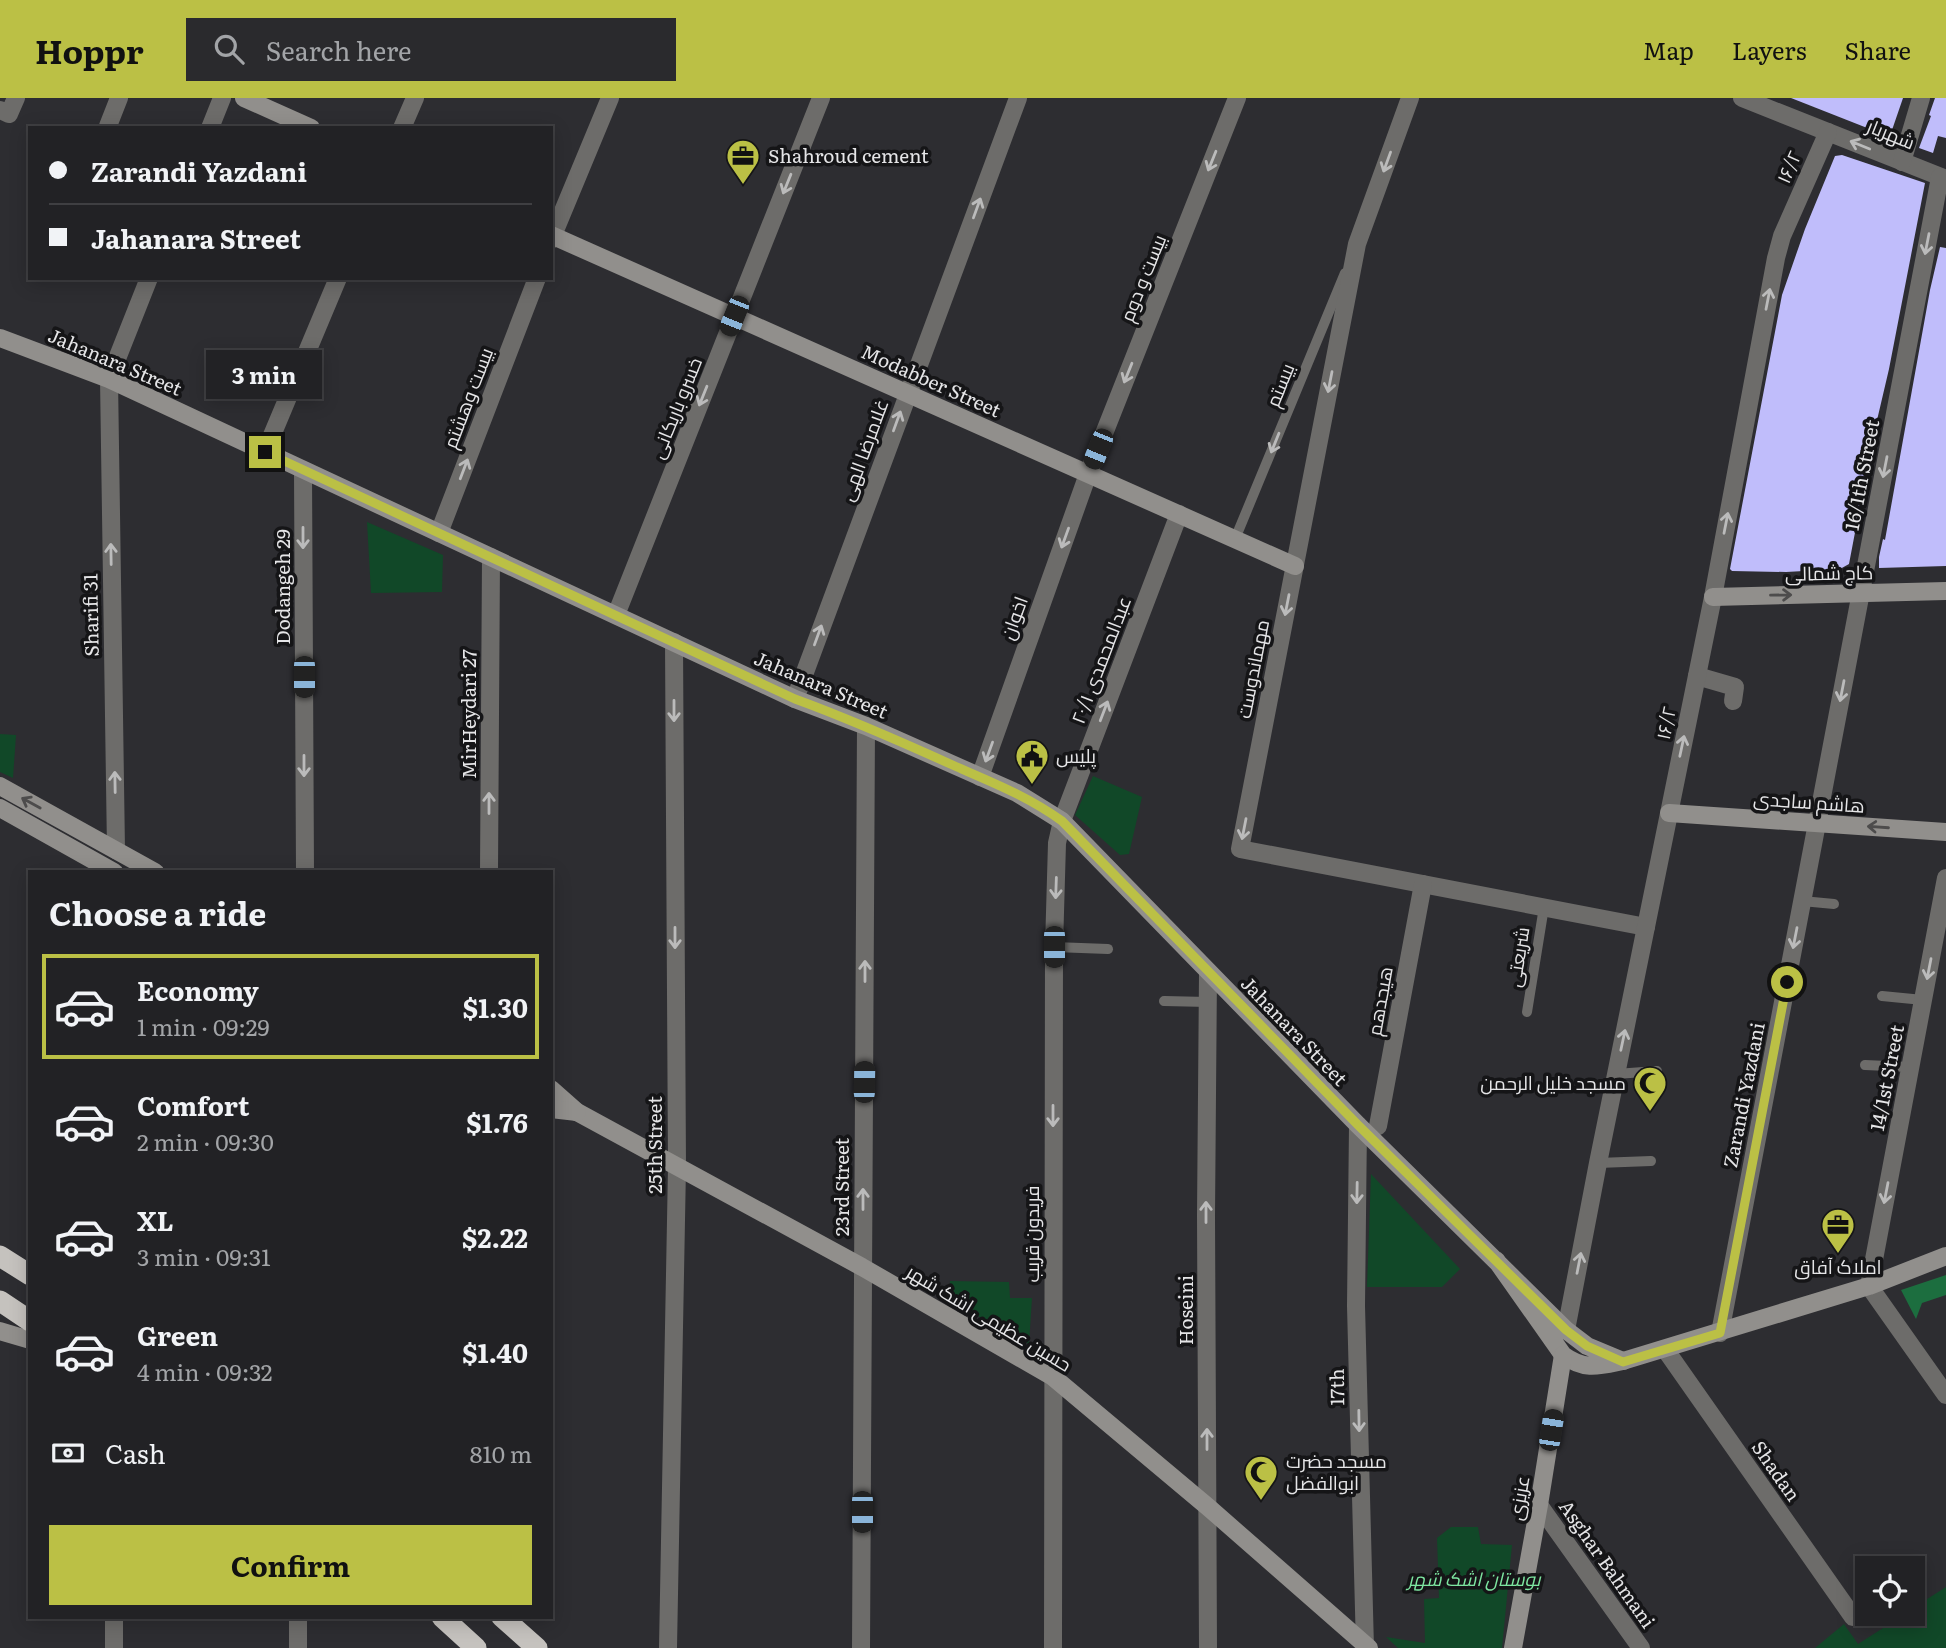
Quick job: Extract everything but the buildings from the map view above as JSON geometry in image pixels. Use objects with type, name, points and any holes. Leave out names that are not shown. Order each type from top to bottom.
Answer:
[{"type":"highway","points":[[0,1256],[28,1274]]},
{"type":"highway","points":[[0,1301],[28,1320]]},
{"type":"highway","points":[[444,1619],[476,1648]]},
{"type":"highway","points":[[504,1619],[537,1648]]},
{"type":"street","points":[[108,126],[119,98]]},
{"type":"street","points":[[211,126],[222,98]]},
{"type":"street","points":[[244,98],[307,126]]},
{"type":"street","points":[[403,126],[415,98]]},
{"type":"street","points":[[553,234],[610,98]]},
{"type":"street","name":"خسرو باریکانی","points":[[616,615],[821,98]]},
{"type":"street","name":"غلامرضا الهی","points":[[795,699],[1017,98]]},
{"type":"street","name":"بیست و دوم","points":[[1088,474],[1237,98]]},
{"type":"street","name":"مهماندوست","points":[[1410,98],[1357,244],[1241,849],[1646,927]]},
{"type":"street","name":"شهریار","points":[[1742,98],[1943,178]]},
{"type":"street","points":[[1902,162],[1922,98]]},
{"type":"street","name":"۱۶/۲","points":[[1566,1330],[1713,597],[1776,258],[1786,227],[1828,132]]},
{"type":"street","name":"16/1th Street","points":[[1817,823],[1943,178]]},
{"type":"street","name":"Modabber Street","points":[[553,236],[1294,566]]},
{"type":"street","points":[[108,379],[148,280]]},
{"type":"street","points":[[265,452],[337,280]]},
{"type":"street","name":"بیست وهشتم","points":[[439,533],[536,280]]},
{"type":"street","name":"Jahanara Street","points":[[0,338],[108,379],[795,699],[866,726],[1017,793],[1062,821],[1358,1125],[1496,1260]]},
{"type":"street","name":"Sharifi 31","points":[[108,379],[116,850]]},
{"type":"street","name":"Dodangeh 29","points":[[303,470],[305,870]]},
{"type":"street","name":"اخوان","points":[[980,777],[1088,474]]},
{"type":"street","name":"عبدالمحمدی ۲۰/۱","points":[[1062,821],[1180,514]]},
{"type":"street","name":"MirHeydari 27","points":[[489,870],[491,557]]},
{"type":"street","name":"کاج شمالی","points":[[1713,597],[1946,591]]},
{"type":"street","name":"25th Street","points":[[668,1648],[677,1167],[674,642]]},
{"type":"street","points":[[1697,676],[1735,687],[1733,701]]},
{"type":"street","name":"23rd Street","points":[[861,1648],[866,726]]},
{"type":"street","points":[[0,786],[151,870]]},
{"type":"street","points":[[0,808],[111,870]]},
{"type":"street","name":"هاشم ساجدی","points":[[1669,813],[1946,832]]},
{"type":"street","name":"فریدون قریب","points":[[1053,1648],[1054,947],[1057,843],[1062,821]]},
{"type":"street","name":"Zarandi Yazdani","points":[[1720,1333],[1817,823]]},
{"type":"street","points":[[115,870],[116,850]]},
{"type":"street","name":"14/1st Street","points":[[1869,1286],[1946,878]]},
{"type":"street","name":"هیجدهم","points":[[1378,1126],[1423,884]]},
{"type":"street","name":"Hoseini","points":[[1208,973],[1208,1648]]},
{"type":"street","name":"حسین عظیمی اشک شهر","points":[[553,1091],[577,1112],[862,1267],[1053,1377],[1208,1507],[1366,1647]]},
{"type":"street","name":"حسین عظیمی اشک شهر","points":[[553,1109],[577,1112]]},
{"type":"street","name":"17th","points":[[1358,1125],[1356,1306],[1366,1647]]},
{"type":"street","points":[[1496,1260],[1563,1355],[1584,1366],[1623,1362],[1720,1333],[1869,1286],[1946,1256]]},
{"type":"street","points":[[1496,1260],[1566,1330],[1587,1346],[1623,1362]]},
{"type":"street","points":[[1869,1286],[1946,1395]]},
{"type":"street","points":[[0,1331],[28,1339]]},
{"type":"street","name":"Shadan","points":[[1665,1349],[1853,1617]]},
{"type":"street","name":"عزیزی","points":[[1513,1648],[1563,1355]]},
{"type":"street","name":"Asghar Bahmani","points":[[1539,1505],[1641,1648]]},
{"type":"street","points":[[114,1619],[114,1648]]},
{"type":"street","points":[[298,1619],[298,1648]]},
{"type":"lane","name":"بیستم","points":[[1235,539],[1357,244]]},
{"type":"lane","points":[[1802,901],[1834,904]]},
{"type":"lane","name":"شریعتی","points":[[1527,1012],[1544,907]]},
{"type":"lane","points":[[1054,947],[1108,949]]},
{"type":"lane","points":[[1882,996],[1923,1000]]},
{"type":"lane","points":[[1164,1001],[1208,1002]]},
{"type":"lane","points":[[1865,1065],[1910,1067]]},
{"type":"lane","points":[[1616,1074],[1657,1071]]},
{"type":"lane","points":[[1598,1163],[1651,1161]]},
{"type":"green space","points":[[367,522],[443,555],[442,592],[371,593]]},
{"type":"green space","points":[[0,734],[16,735],[13,778],[0,772]]},
{"type":"green space","points":[[1093,776],[1142,797],[1129,854],[1120,855],[1075,815]]},
{"type":"green space","points":[[1371,1174],[1460,1269],[1442,1287],[1367,1287]]},
{"type":"green space","points":[[1946,1275],[1946,1295],[1922,1303],[1916,1319],[1901,1290]]},
{"type":"green space","points":[[950,1281],[1009,1282],[1010,1298],[1032,1298],[1029,1344],[949,1300]]},
{"type":"green space","name":"بوستان اشک شهر","points":[[1451,1527],[1478,1527],[1481,1544],[1512,1545],[1502,1648],[1398,1648],[1386,1637],[1425,1643],[1424,1599],[1439,1598],[1437,1538]]},
{"type":"green space","points":[[1946,1587],[1946,1648],[1815,1648],[1844,1624],[1858,1644],[1886,1626],[1925,1626],[1925,1600]]},
{"type":"place","name":"Shahroud cement","points":[[743,186]]},
{"type":"place","name":"پلیس","points":[[1032,786]]},
{"type":"place","name":"مسجد خلیل الرحمن","points":[[1650,1113]]},
{"type":"place","name":"املاک آفاق","points":[[1838,1255]]},
{"type":"place","name":"مسجد حضرت ابوالفضل","points":[[1261,1502]]},
{"type":"route","points":[[265,452],[795,699],[866,726],[1017,793],[1048,811],[1062,821],[1358,1125],[1566,1330],[1587,1346],[1623,1362],[1720,1333],[1787,982]]}]
